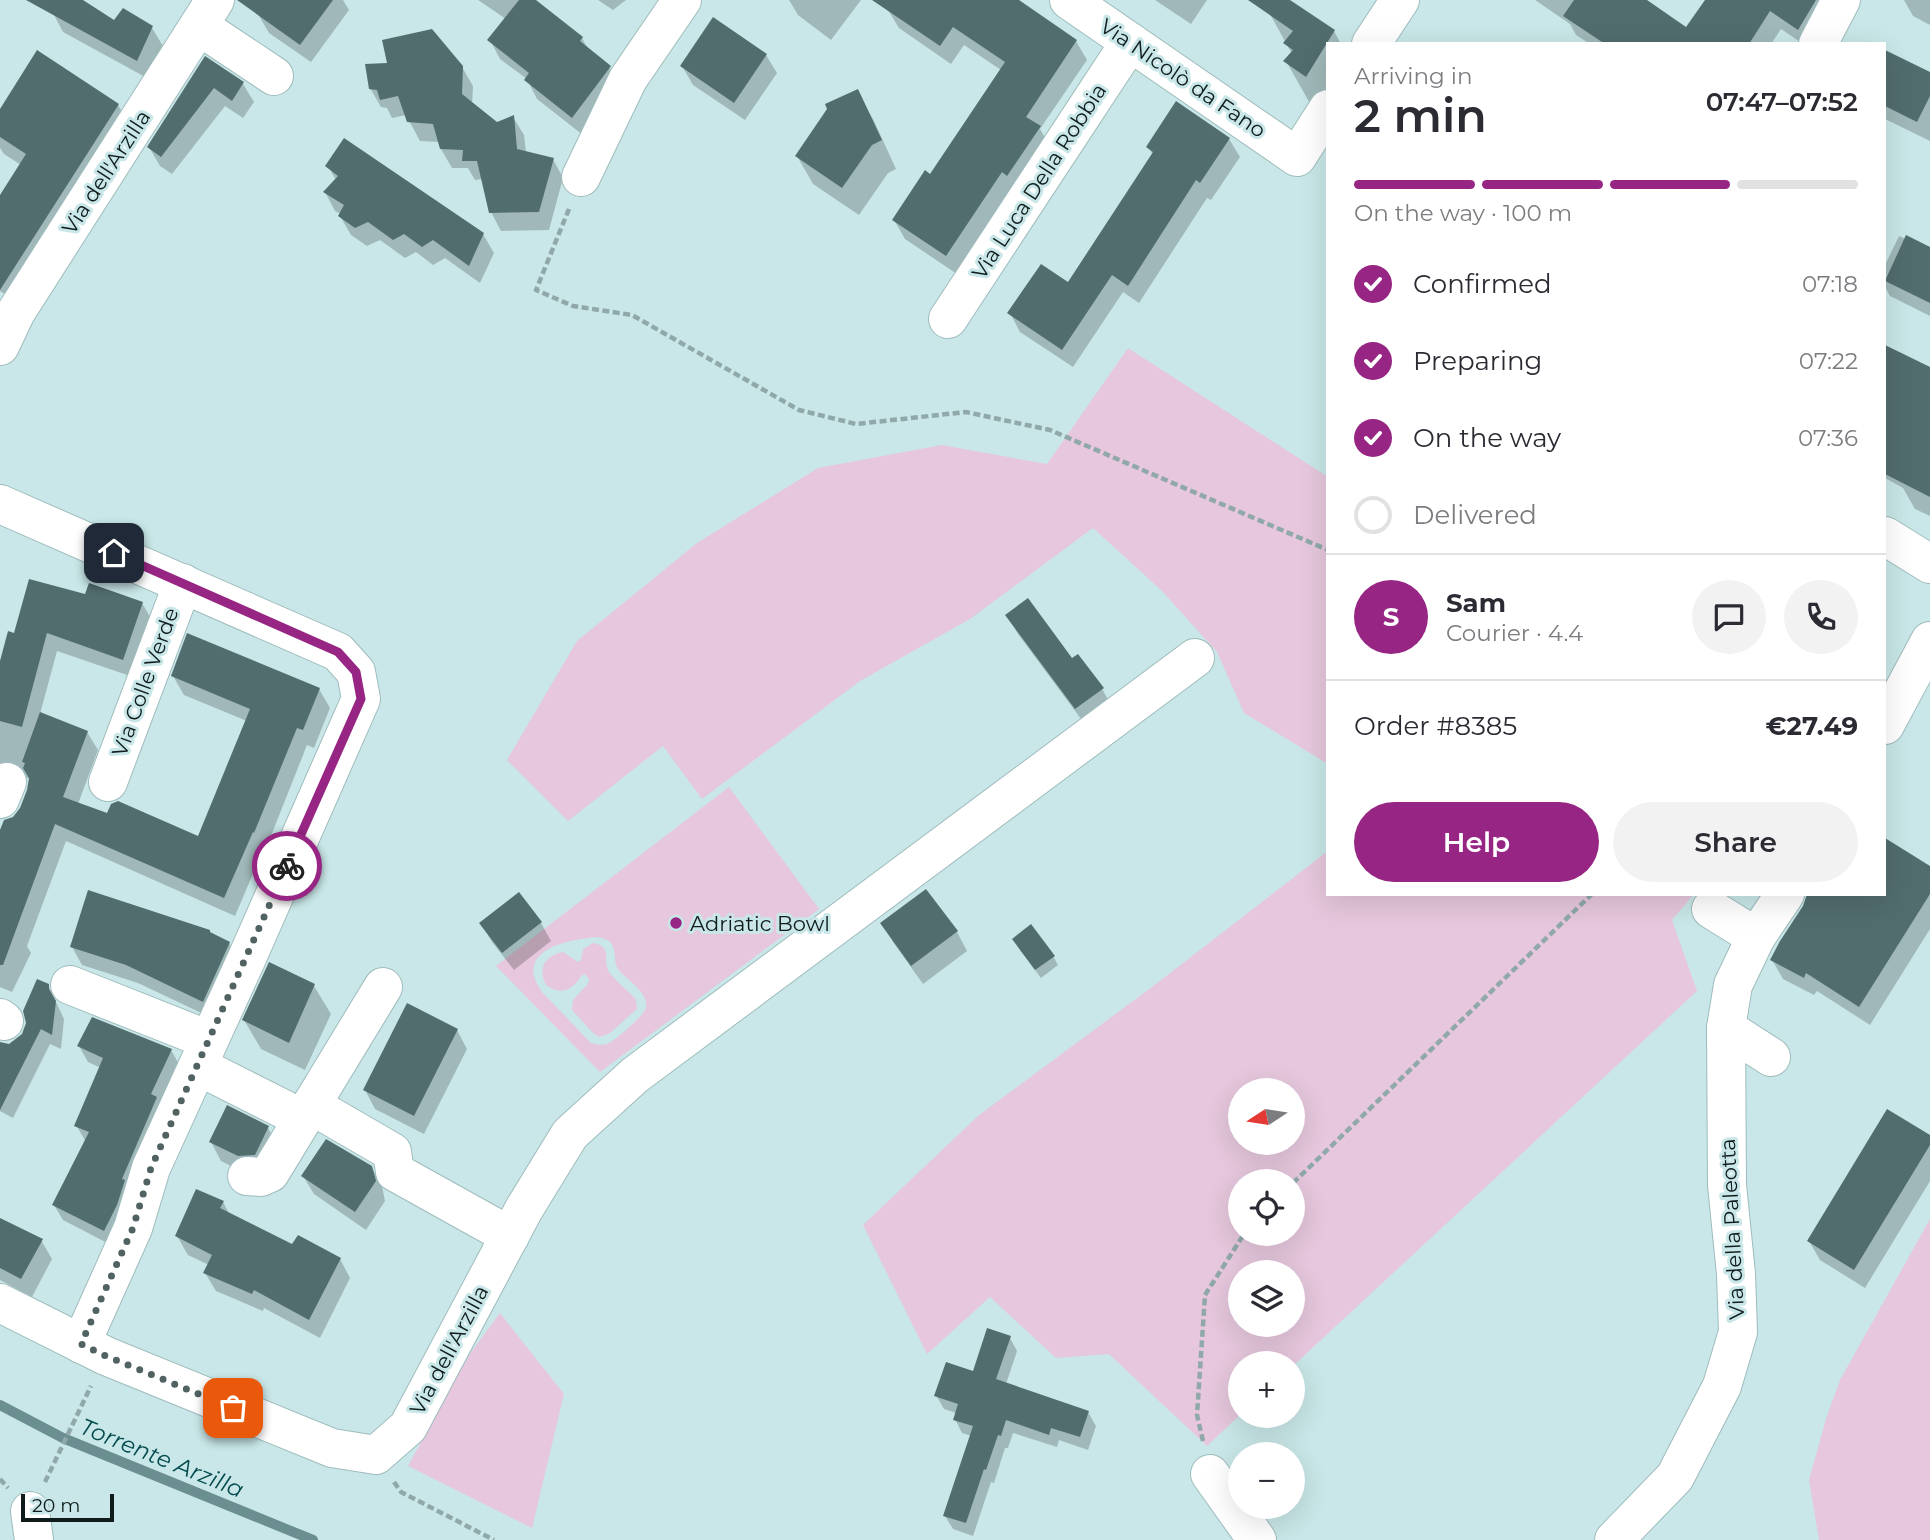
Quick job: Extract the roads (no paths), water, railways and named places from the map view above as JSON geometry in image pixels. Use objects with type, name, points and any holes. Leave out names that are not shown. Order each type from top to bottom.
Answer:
[{"type":"street","points":[[581,177],[628,79],[682,0]]},
{"type":"street","name":"Via Nicolò da Fano","points":[[1069,0],[1297,156],[1326,112]]},
{"type":"street","points":[[1372,42],[1399,0]]},
{"type":"street","points":[[1819,42],[1842,0]]},
{"type":"street","points":[[207,13],[274,76]]},
{"type":"street","name":"Via dell'Arzilla","points":[[0,346],[16,312],[207,13]]},
{"type":"street","name":"Via Luca Della Robbia","points":[[948,319],[1130,42]]},
{"type":"street","name":"Via Colle Verde","points":[[0,504],[338,652],[356,672],[361,699],[151,1168],[133,1228],[81,1344]]},
{"type":"street","points":[[1886,537],[1930,564]]},
{"type":"street","name":"Via Colle Verde","points":[[108,782],[183,583]]},
{"type":"street","points":[[1886,722],[1930,641]]},
{"type":"street","name":"Via dell'Arzilla","points":[[81,1344],[332,1448],[376,1455],[408,1427],[517,1222],[570,1134],[635,1075],[1195,658]]},
{"type":"street","name":"Via della Paleotta","points":[[1614,1540],[1675,1478],[1722,1386],[1738,1332],[1736,1274],[1727,1185],[1726,1028],[1733,985],[1756,937],[1784,896]]},
{"type":"street","points":[[1711,909],[1756,937]]},
{"type":"street","points":[[71,985],[203,1053],[307,1112],[392,1152],[395,1172],[517,1222]]},
{"type":"street","points":[[247,1176],[261,1177],[270,1173],[383,987]]},
{"type":"street","points":[[1726,1028],[1771,1057]]},
{"type":"street","points":[[0,1303],[81,1344]]},
{"type":"street","points":[[1210,1474],[1257,1540]]},
{"type":"waterway","name":"Torrente Arzilla","points":[[0,1405],[63,1438],[313,1540]]},
{"type":"place","name":"Adriatic Bowl","points":[[676,923]]}]
